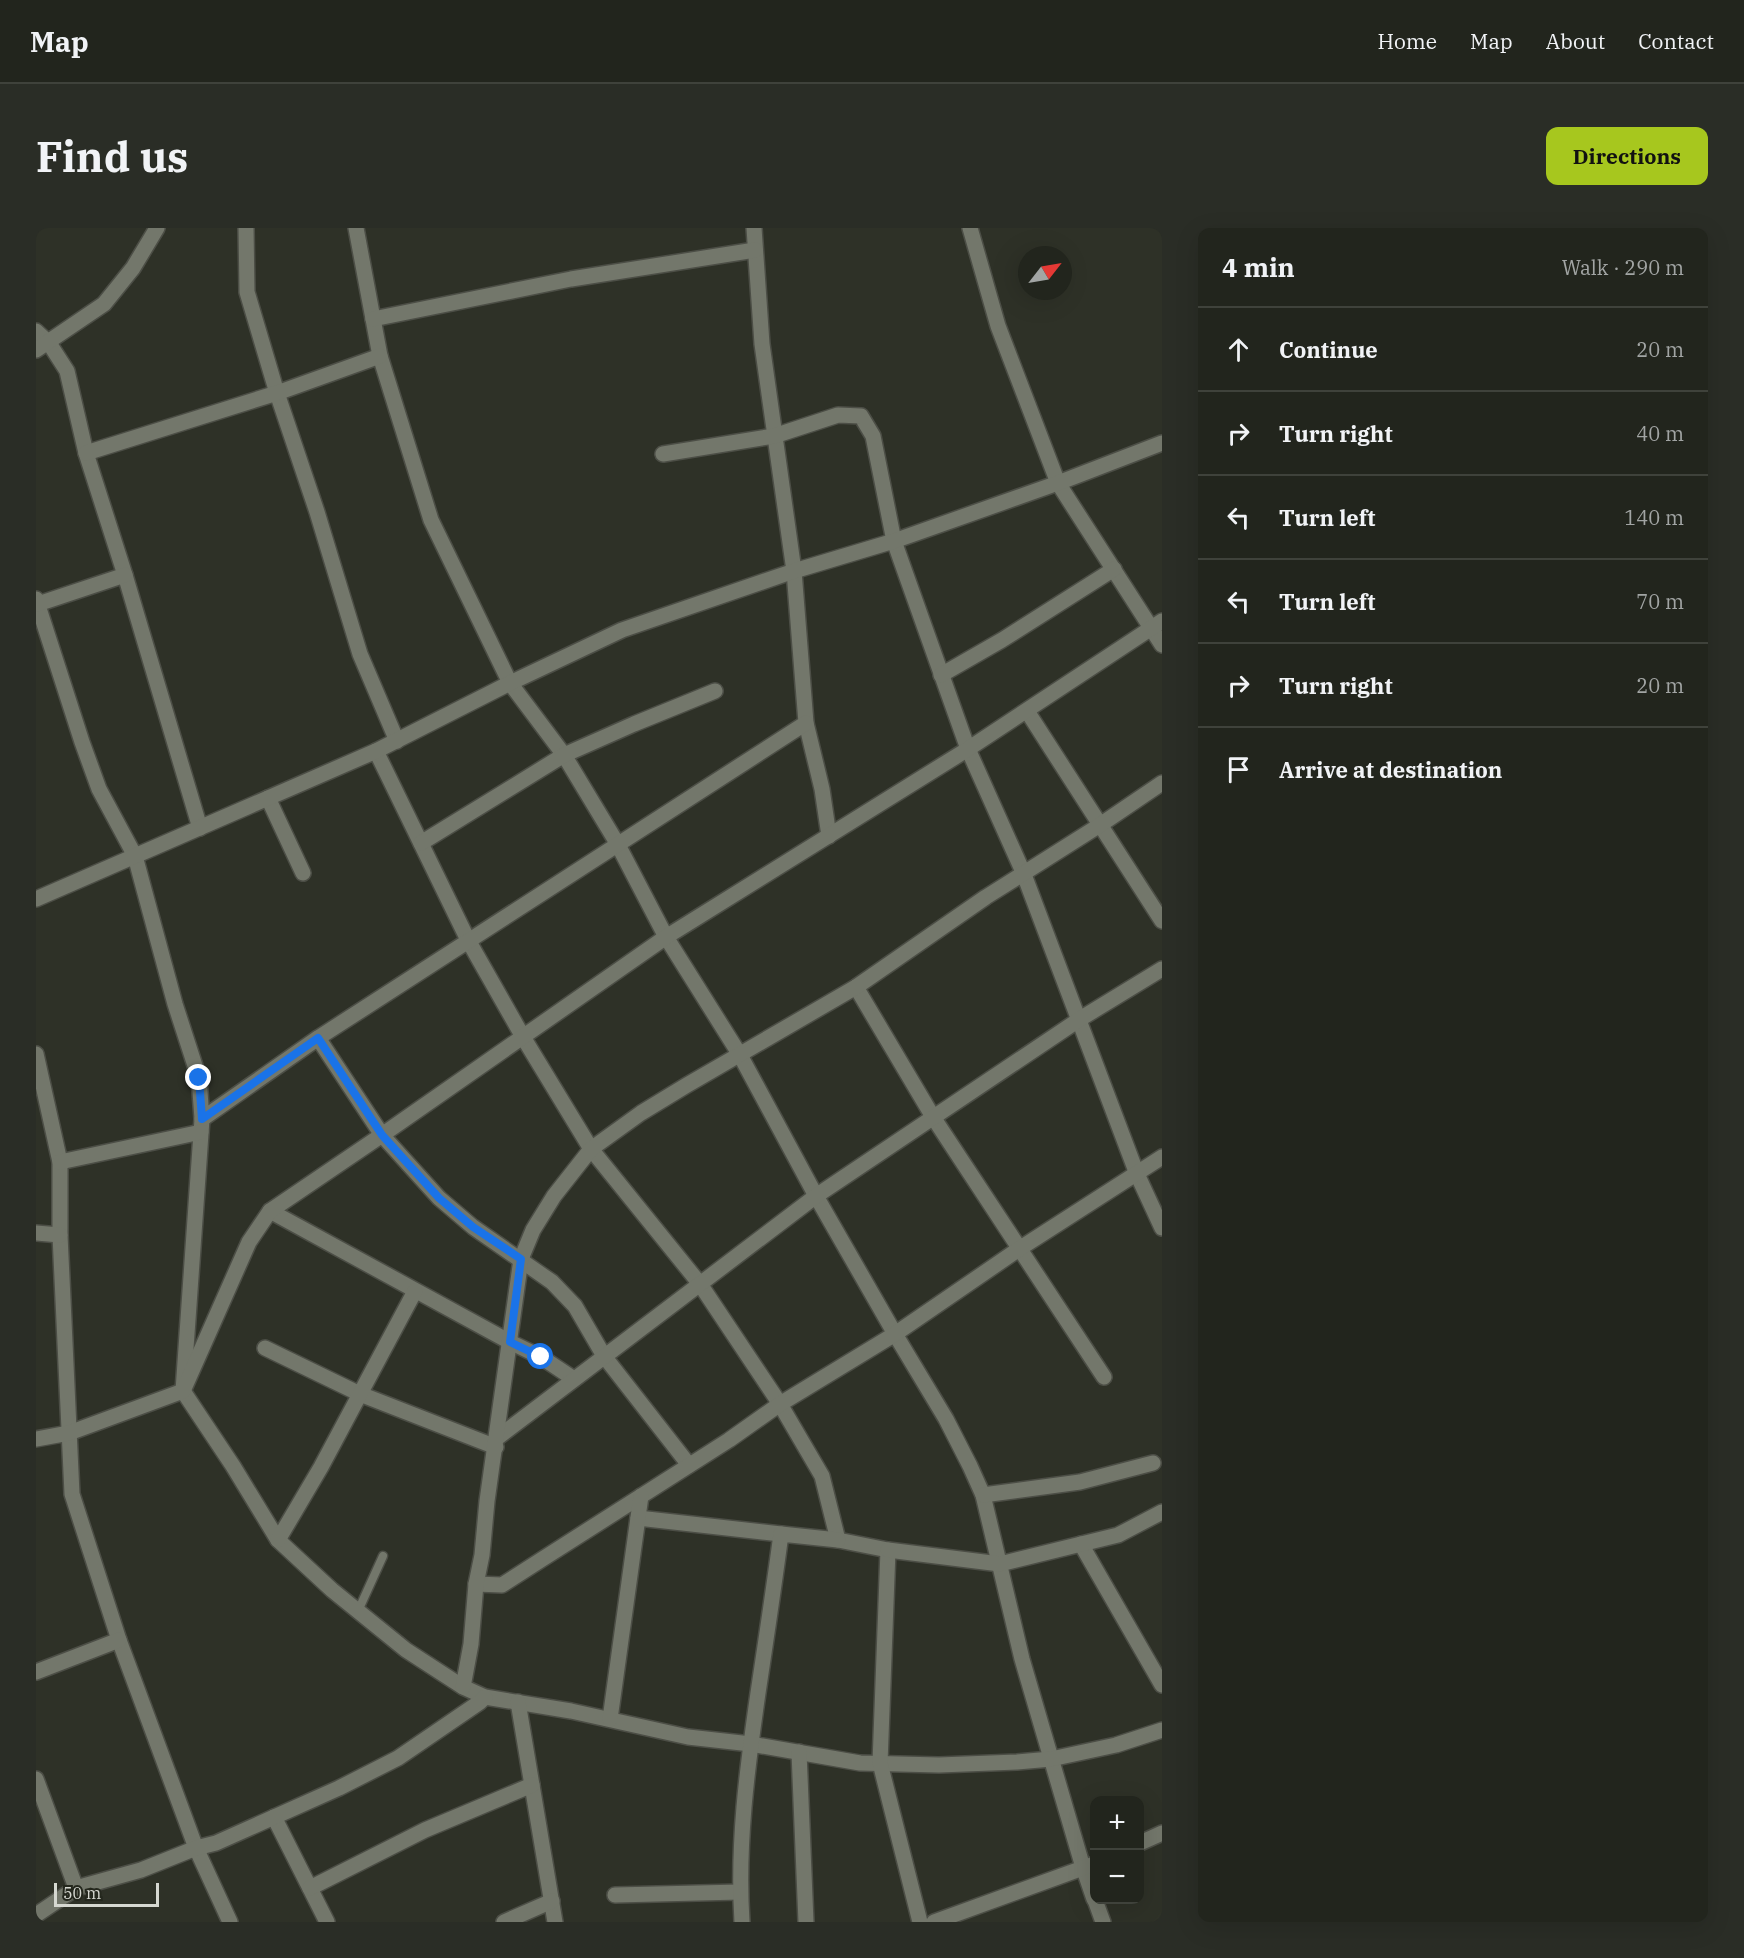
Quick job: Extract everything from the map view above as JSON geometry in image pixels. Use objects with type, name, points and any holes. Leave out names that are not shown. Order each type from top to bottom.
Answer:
[{"type":"street","points":[[43,347],[104,304],[133,268],[157,228]]},
{"type":"street","points":[[246,228],[247,292],[360,654],[397,741]]},
{"type":"street","points":[[356,228],[380,356],[431,520],[510,683],[564,755],[617,843],[666,937],[740,1055],[816,1196],[946,1419],[983,1495],[1022,1659],[1051,1759],[1089,1867],[934,1922]]},
{"type":"street","points":[[754,228],[762,344],[794,571],[806,723],[822,789],[829,836]]},
{"type":"street","points":[[970,228],[998,326],[1058,483],[1113,569],[1157,625],[1162,645]]},
{"type":"street","points":[[373,319],[571,279],[755,250]]},
{"type":"street","points":[[36,331],[43,347],[67,371],[86,453],[201,828]]},
{"type":"street","points":[[86,453],[277,393],[380,356]]},
{"type":"street","points":[[663,454],[774,436],[838,415],[861,416],[873,436],[894,541],[968,749],[1023,872],[1137,1174],[1162,1228]]},
{"type":"street","points":[[36,899],[376,751],[510,683],[622,630],[794,571],[894,541],[1058,483],[1162,442]]},
{"type":"street","points":[[941,675],[1002,640],[1113,569]]},
{"type":"street","points":[[125,575],[37,602],[99,789],[135,856],[175,1004],[199,1078],[201,1126],[183,1391],[228,1458],[278,1540],[406,1650],[463,1687],[485,1696],[610,1719],[688,1737],[751,1744],[860,1763],[939,1765],[1051,1759],[1116,1745],[1162,1730]]},
{"type":"street","points":[[36,1439],[69,1433],[183,1391],[249,1242],[270,1211],[666,937],[968,749],[1157,625]]},
{"type":"street","points":[[421,843],[564,755],[715,692]]},
{"type":"street","points":[[1027,711],[1162,921]]},
{"type":"street","points":[[60,1162],[201,1126],[318,1038],[806,723]]},
{"type":"street","points":[[376,751],[468,940],[591,1149],[700,1284],[780,1404],[822,1476],[838,1540]]},
{"type":"street","points":[[463,1687],[471,1644],[476,1584],[482,1555],[487,1501],[521,1259],[533,1230],[554,1196],[591,1149],[641,1113],[856,987],[1023,872],[1100,825],[1162,783]]},
{"type":"street","points":[[268,798],[303,873]]},
{"type":"street","points":[[496,1443],[574,1379],[816,1196],[1080,1019],[1162,969]]},
{"type":"street","points":[[856,987],[933,1117],[1104,1377]]},
{"type":"street","points":[[318,1038],[382,1135],[439,1198],[473,1227],[552,1282],[575,1306],[604,1356],[689,1466]]},
{"type":"street","points":[[36,1054],[60,1162],[60,1235],[72,1494],[119,1640],[196,1848],[230,1922]]},
{"type":"street","points":[[476,1584],[502,1585],[689,1466],[780,1404],[895,1334],[1162,1157]]},
{"type":"street","points":[[270,1211],[541,1357],[574,1379]]},
{"type":"street","points":[[36,1233],[60,1235]]},
{"type":"street","points":[[278,1540],[321,1467],[415,1291]]},
{"type":"street","points":[[265,1347],[360,1394],[496,1443]]},
{"type":"street","points":[[983,1495],[1080,1482],[1153,1463]]},
{"type":"street","points":[[610,1719],[641,1496]]},
{"type":"street","points":[[638,1518],[838,1540],[888,1550],[999,1564],[1118,1535],[1162,1512]]},
{"type":"street","points":[[742,1922],[740,1892],[751,1744],[781,1534]]},
{"type":"street","points":[[1081,1544],[1162,1685]]},
{"type":"street","points":[[888,1550],[880,1763],[920,1922]]},
{"type":"street","points":[[36,1672],[119,1640]]},
{"type":"street","points":[[36,1914],[76,1888],[141,1870],[196,1848],[216,1843],[339,1788],[398,1758],[480,1702],[485,1696]]},
{"type":"street","points":[[519,1702],[555,1922]]},
{"type":"street","points":[[799,1752],[806,1922]]},
{"type":"street","points":[[36,1779],[76,1888]]},
{"type":"street","points":[[310,1888],[425,1830],[532,1785]]},
{"type":"street","points":[[274,1817],[327,1922]]},
{"type":"street","points":[[1144,1842],[1162,1833]]},
{"type":"street","points":[[615,1895],[740,1892]]},
{"type":"street","points":[[504,1922],[552,1901]]},
{"type":"street","points":[[1097,1904],[1103,1922]]},
{"type":"lane","points":[[358,1611],[382,1556]]},
{"type":"route","points":[[199,1078],[202,1119],[318,1038],[382,1135],[439,1198],[473,1227],[521,1259],[510,1342],[541,1357]]}]
